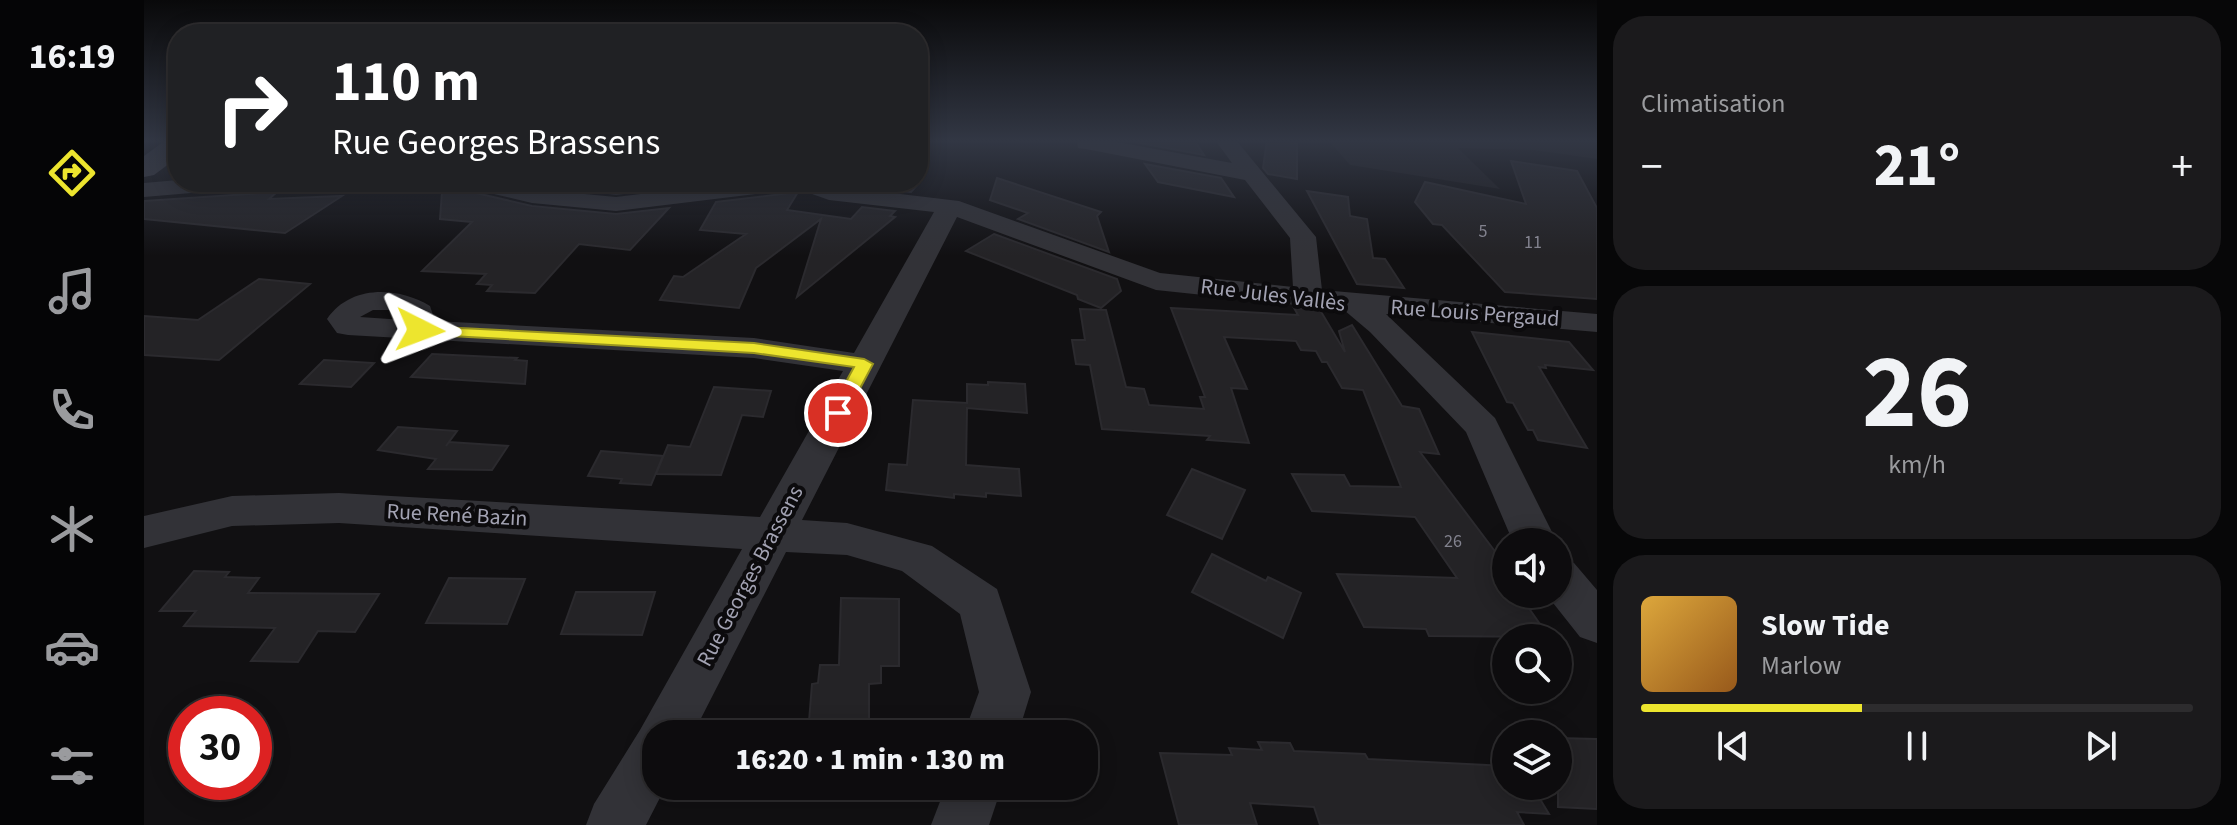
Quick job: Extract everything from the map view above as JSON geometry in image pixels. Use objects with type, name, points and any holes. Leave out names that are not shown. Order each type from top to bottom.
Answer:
[{"type":"street","points":[[1256,178],[1303,237],[1308,295]]},
{"type":"street","points":[[144,190],[168,188]]},
{"type":"street","points":[[515,192],[616,204],[716,192]]},
{"type":"street","name":"Rue Jules Vallès","points":[[826,192],[950,206],[1156,281],[1353,302],[1381,325],[1482,427],[1529,528]]},
{"type":"street","name":"Rue Georges Brassens","points":[[673,720],[950,206]]},
{"type":"street","name":"Rue Louis Pergaud","points":[[1353,302],[1597,323]]},
{"type":"street","points":[[420,330],[754,348],[864,364]]},
{"type":"street","name":"Rue René Bazin","points":[[144,532],[232,511],[339,508],[847,539],[916,558],[981,603],[1005,692],[996,720]]},
{"type":"street","points":[[1572,593],[1597,623]]},
{"type":"street","points":[[615,825],[642,776]]},
{"type":"shaded area","points":[[1434,178],[1489,178],[1500,189]]},
{"type":"building","points":[[999,178],[1101,212],[1097,216],[1109,252],[1018,219],[1028,213],[990,200]]},
{"type":"building","points":[[1155,178],[1221,178],[1234,197],[1158,182]]},
{"type":"building","points":[[1517,178],[1581,178],[1597,208],[1597,299],[1505,292],[1442,225],[1433,224],[1415,202],[1425,182],[1526,204]]},
{"type":"building","points":[[1307,191],[1348,197],[1350,216],[1367,219],[1373,258],[1385,259],[1404,288],[1357,284]]},
{"type":"building","points":[[277,192],[269,199],[342,196],[285,233],[144,219],[144,201]]},
{"type":"building","points":[[442,192],[472,192],[532,206],[616,214],[669,208],[630,250],[579,244],[535,293],[487,291],[492,285],[477,284],[486,274],[422,271],[472,222],[440,219]]},
{"type":"building","points":[[798,192],[787,210],[851,219],[862,207],[895,211],[890,216],[895,217],[797,297],[821,219],[756,268],[739,308],[660,300],[674,276],[683,277],[746,234],[700,230],[716,202]]},
{"type":"building","points":[[994,234],[1117,279],[1121,291],[1101,308],[1078,299],[1077,295],[966,251]]},
{"type":"building","points":[[259,279],[310,284],[219,360],[144,355],[144,316],[198,320]]},
{"type":"building","points":[[1171,308],[1298,315],[1294,308],[1320,310],[1345,352],[1339,331],[1352,325],[1402,406],[1419,409],[1439,454],[1420,452],[1492,547],[1492,608],[1529,608],[1540,624],[1492,624],[1492,637],[1429,636],[1426,629],[1364,627],[1337,574],[1457,578],[1415,517],[1312,511],[1292,474],[1344,475],[1350,486],[1401,487],[1363,390],[1342,388],[1327,362],[1322,362],[1316,351],[1301,350],[1296,341],[1224,337],[1247,389],[1231,388],[1249,443],[1207,440],[1210,436],[1102,429],[1090,365],[1076,364],[1072,340],[1085,340],[1080,309],[1106,310],[1126,387],[1144,389],[1149,405],[1204,409],[1200,397],[1205,397]]},
{"type":"building","points":[[1472,332],[1569,342],[1593,370],[1539,367],[1587,448],[1538,440],[1533,430],[1528,430],[1513,403],[1507,402]]},
{"type":"building","points":[[432,354],[527,361],[525,384],[411,377]]},
{"type":"building","points":[[324,360],[374,363],[351,387],[300,384]]},
{"type":"building","points":[[988,382],[1025,384],[1027,413],[967,408],[966,465],[1019,469],[1021,496],[986,493],[986,497],[954,494],[954,498],[886,490],[889,464],[907,465],[913,400],[967,403],[967,384],[988,385]]},
{"type":"building","points":[[714,387],[771,391],[763,417],[742,415],[721,475],[656,474],[668,445],[690,447]]},
{"type":"building","points":[[398,427],[457,431],[446,446],[449,442],[508,446],[492,470],[428,469],[436,459],[378,450]]},
{"type":"building","points":[[601,451],[663,456],[651,485],[620,483],[622,479],[588,476]]},
{"type":"building","points":[[1192,469],[1245,490],[1222,539],[1167,515]]},
{"type":"building","points":[[1212,554],[1266,581],[1268,577],[1301,593],[1283,638],[1192,592]]},
{"type":"building","points":[[194,571],[229,572],[225,577],[259,578],[248,593],[379,594],[355,632],[318,631],[298,662],[251,661],[275,628],[184,626],[196,611],[160,611]]},
{"type":"building","points":[[449,578],[525,579],[507,624],[426,623]]},
{"type":"building","points":[[576,592],[655,592],[642,635],[561,634]]},
{"type":"building","points":[[841,598],[899,599],[899,666],[881,666],[881,683],[869,684],[869,720],[809,720],[812,684],[818,683],[820,665],[839,665]]},
{"type":"building","points":[[1572,738],[1597,739],[1597,809],[1558,807],[1558,800],[1572,800]]},
{"type":"building","points":[[1258,742],[1290,743],[1294,751],[1365,754],[1368,759],[1492,765],[1492,800],[1540,800],[1549,814],[1517,812],[1524,825],[1320,825],[1314,807],[1250,803],[1257,825],[1179,825],[1160,753],[1232,755],[1229,748],[1262,750]]},
{"type":"route","points":[[420,330],[754,348],[864,364],[838,413]]}]
